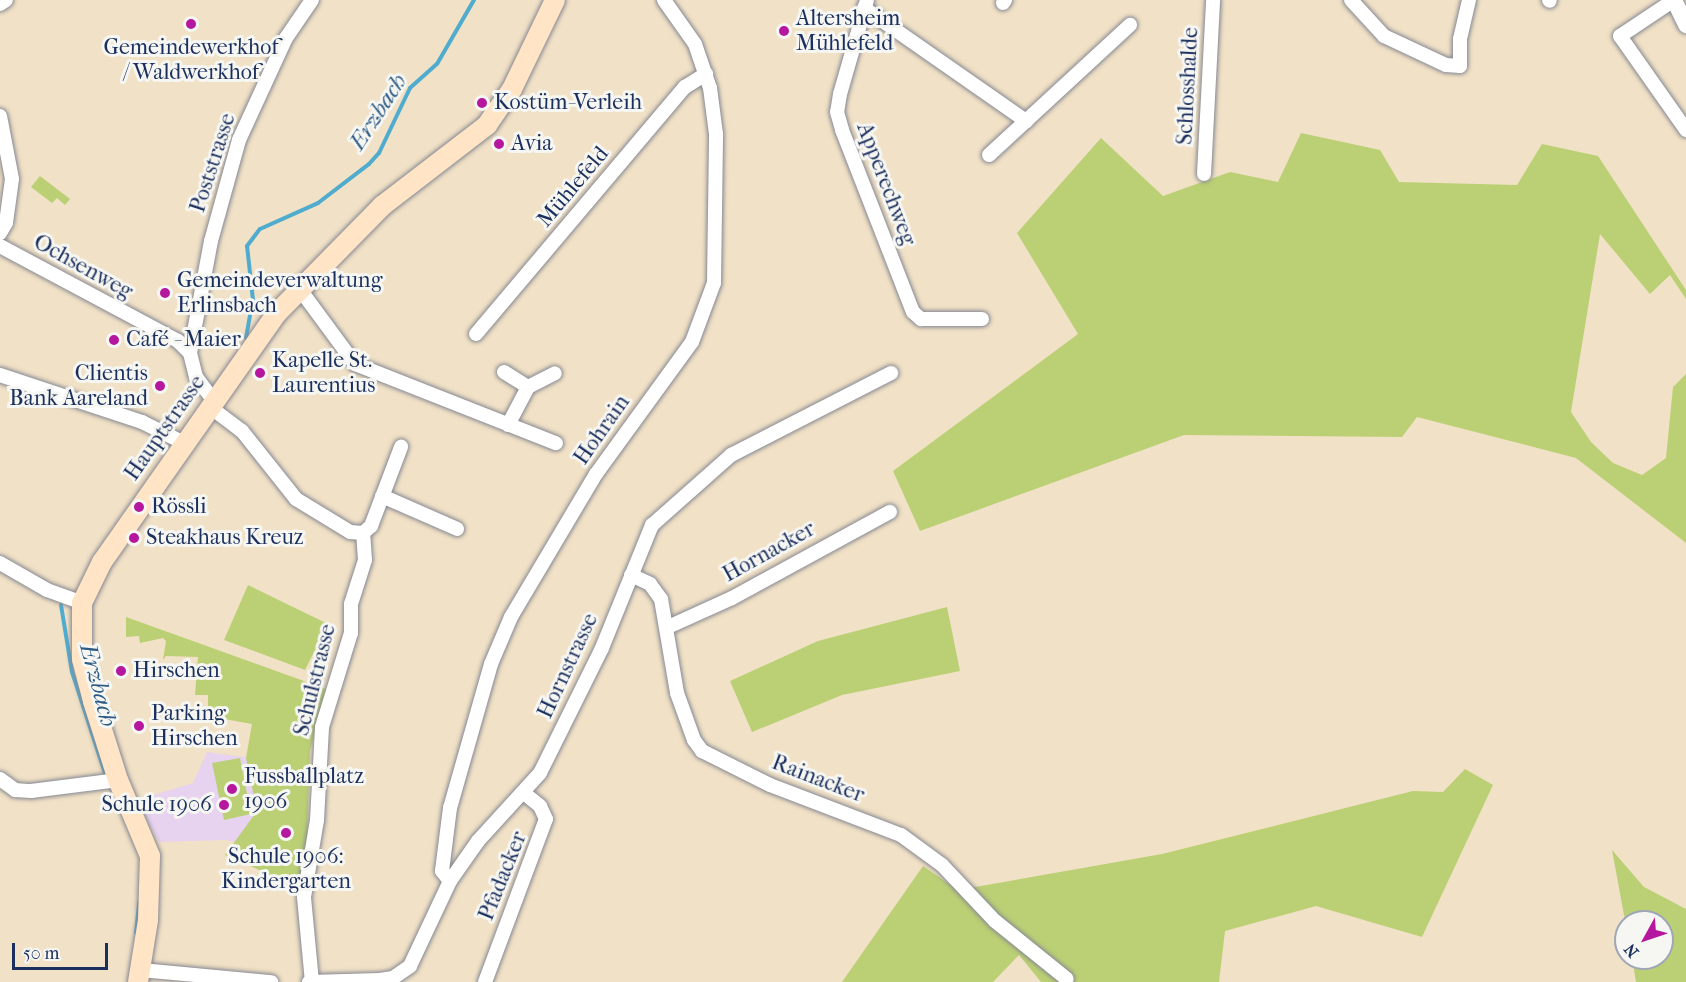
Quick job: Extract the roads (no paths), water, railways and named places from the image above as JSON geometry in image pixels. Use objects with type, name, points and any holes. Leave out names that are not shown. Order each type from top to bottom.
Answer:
[{"type":"main road","name":"Hauptstrasse","points":[[140,976],[150,856],[118,780],[82,659],[82,603],[102,562],[184,443],[300,288],[382,207],[487,125],[512,89],[555,0]]},
{"type":"street","points":[[0,4],[6,0]]},
{"type":"street","name":"Poststrasse","points":[[190,353],[211,241],[239,140],[286,39],[312,0]]},
{"type":"street","name":"Hohrain","points":[[450,881],[442,871],[450,808],[485,684],[511,617],[596,474],[692,342],[714,283],[716,134],[706,74],[695,44],[664,0]]},
{"type":"street","name":"Schlosshalde","points":[[1204,174],[1213,0]]},
{"type":"street","points":[[1351,0],[1384,36],[1446,64],[1460,66],[1460,39],[1469,0]]},
{"type":"street","points":[[1686,25],[1674,0],[1620,36],[1686,130]]},
{"type":"street","points":[[865,4],[1026,121]]},
{"type":"street","name":"Apperechweg","points":[[865,4],[840,94],[837,112],[842,130],[913,312],[921,319],[982,319]]},
{"type":"street","points":[[989,155],[1130,25]]},
{"type":"street","name":"Mühlefeld","points":[[476,334],[685,87],[706,74]]},
{"type":"street","points":[[0,116],[12,179],[6,223],[0,233]]},
{"type":"street","name":"Ochsenweg","points":[[0,246],[178,341],[190,353]]},
{"type":"street","points":[[300,288],[356,364],[556,443]]},
{"type":"street","points":[[190,353],[196,376],[212,404],[242,431],[296,499],[350,531],[363,533],[371,525],[401,447]]},
{"type":"street","points":[[504,372],[528,387]]},
{"type":"street","points":[[508,425],[528,387],[555,373]]},
{"type":"street","name":"Hornstrasse","points":[[311,982],[393,978],[410,966],[450,881],[478,842],[540,773],[568,719],[652,525],[731,455],[891,373]]},
{"type":"street","points":[[0,375],[142,422],[184,443]]},
{"type":"street","points":[[382,496],[457,529]]},
{"type":"street","name":"Hornacker","points":[[668,627],[732,598],[890,512]]},
{"type":"street","name":"Schulstrasse","points":[[311,982],[304,897],[317,820],[322,727],[351,633],[351,604],[365,560],[363,533]]},
{"type":"street","points":[[0,563],[47,590],[82,603]]},
{"type":"street","name":"Rainacker","points":[[631,575],[650,584],[661,599],[668,627],[669,658],[677,693],[694,741],[702,751],[770,785],[901,835],[942,865],[995,921],[1067,979]]},
{"type":"street","points":[[0,779],[15,790],[31,791],[118,780]]},
{"type":"street","name":"Pfadacker","points":[[485,982],[546,819],[540,806],[523,792]]},
{"type":"street","points":[[140,976],[272,982]]},
{"type":"waterway","name":"Erzbach","points":[[246,338],[253,300],[247,246],[260,229],[318,203],[369,164],[379,153],[410,88],[437,64],[474,0]]},
{"type":"waterway","name":"Erzbach","points":[[61,605],[72,672],[105,773]]},
{"type":"waterway","name":"Erzbach","points":[[136,933],[139,902]]},
{"type":"place","name":"Gemeindewerkhof / Waldwerkhof","points":[[191,24]]},
{"type":"place","name":"Altersheim Mühlefeld","points":[[784,31]]},
{"type":"place","name":"Kostüm-Verleih","points":[[482,103]]},
{"type":"place","name":"Avia","points":[[499,144]]},
{"type":"place","name":"Gemeindeverwaltung Erlinsbach","points":[[165,293]]},
{"type":"place","name":"Café - Maier","points":[[114,340]]},
{"type":"place","name":"Kapelle St. Laurentius","points":[[260,373]]},
{"type":"place","name":"Clientis Bank Aareland","points":[[160,386]]},
{"type":"place","name":"Rössli","points":[[139,507]]},
{"type":"place","name":"Steakhaus Kreuz","points":[[134,538]]},
{"type":"place","name":"Hirschen","points":[[121,671]]},
{"type":"place","name":"Parking Hirschen","points":[[139,726]]},
{"type":"place","name":"Fussballplatz 1906","points":[[232,789]]},
{"type":"place","name":"Schule 1906","points":[[224,805]]},
{"type":"place","name":"Schule 1906: Kindergarten","points":[[286,833]]}]
